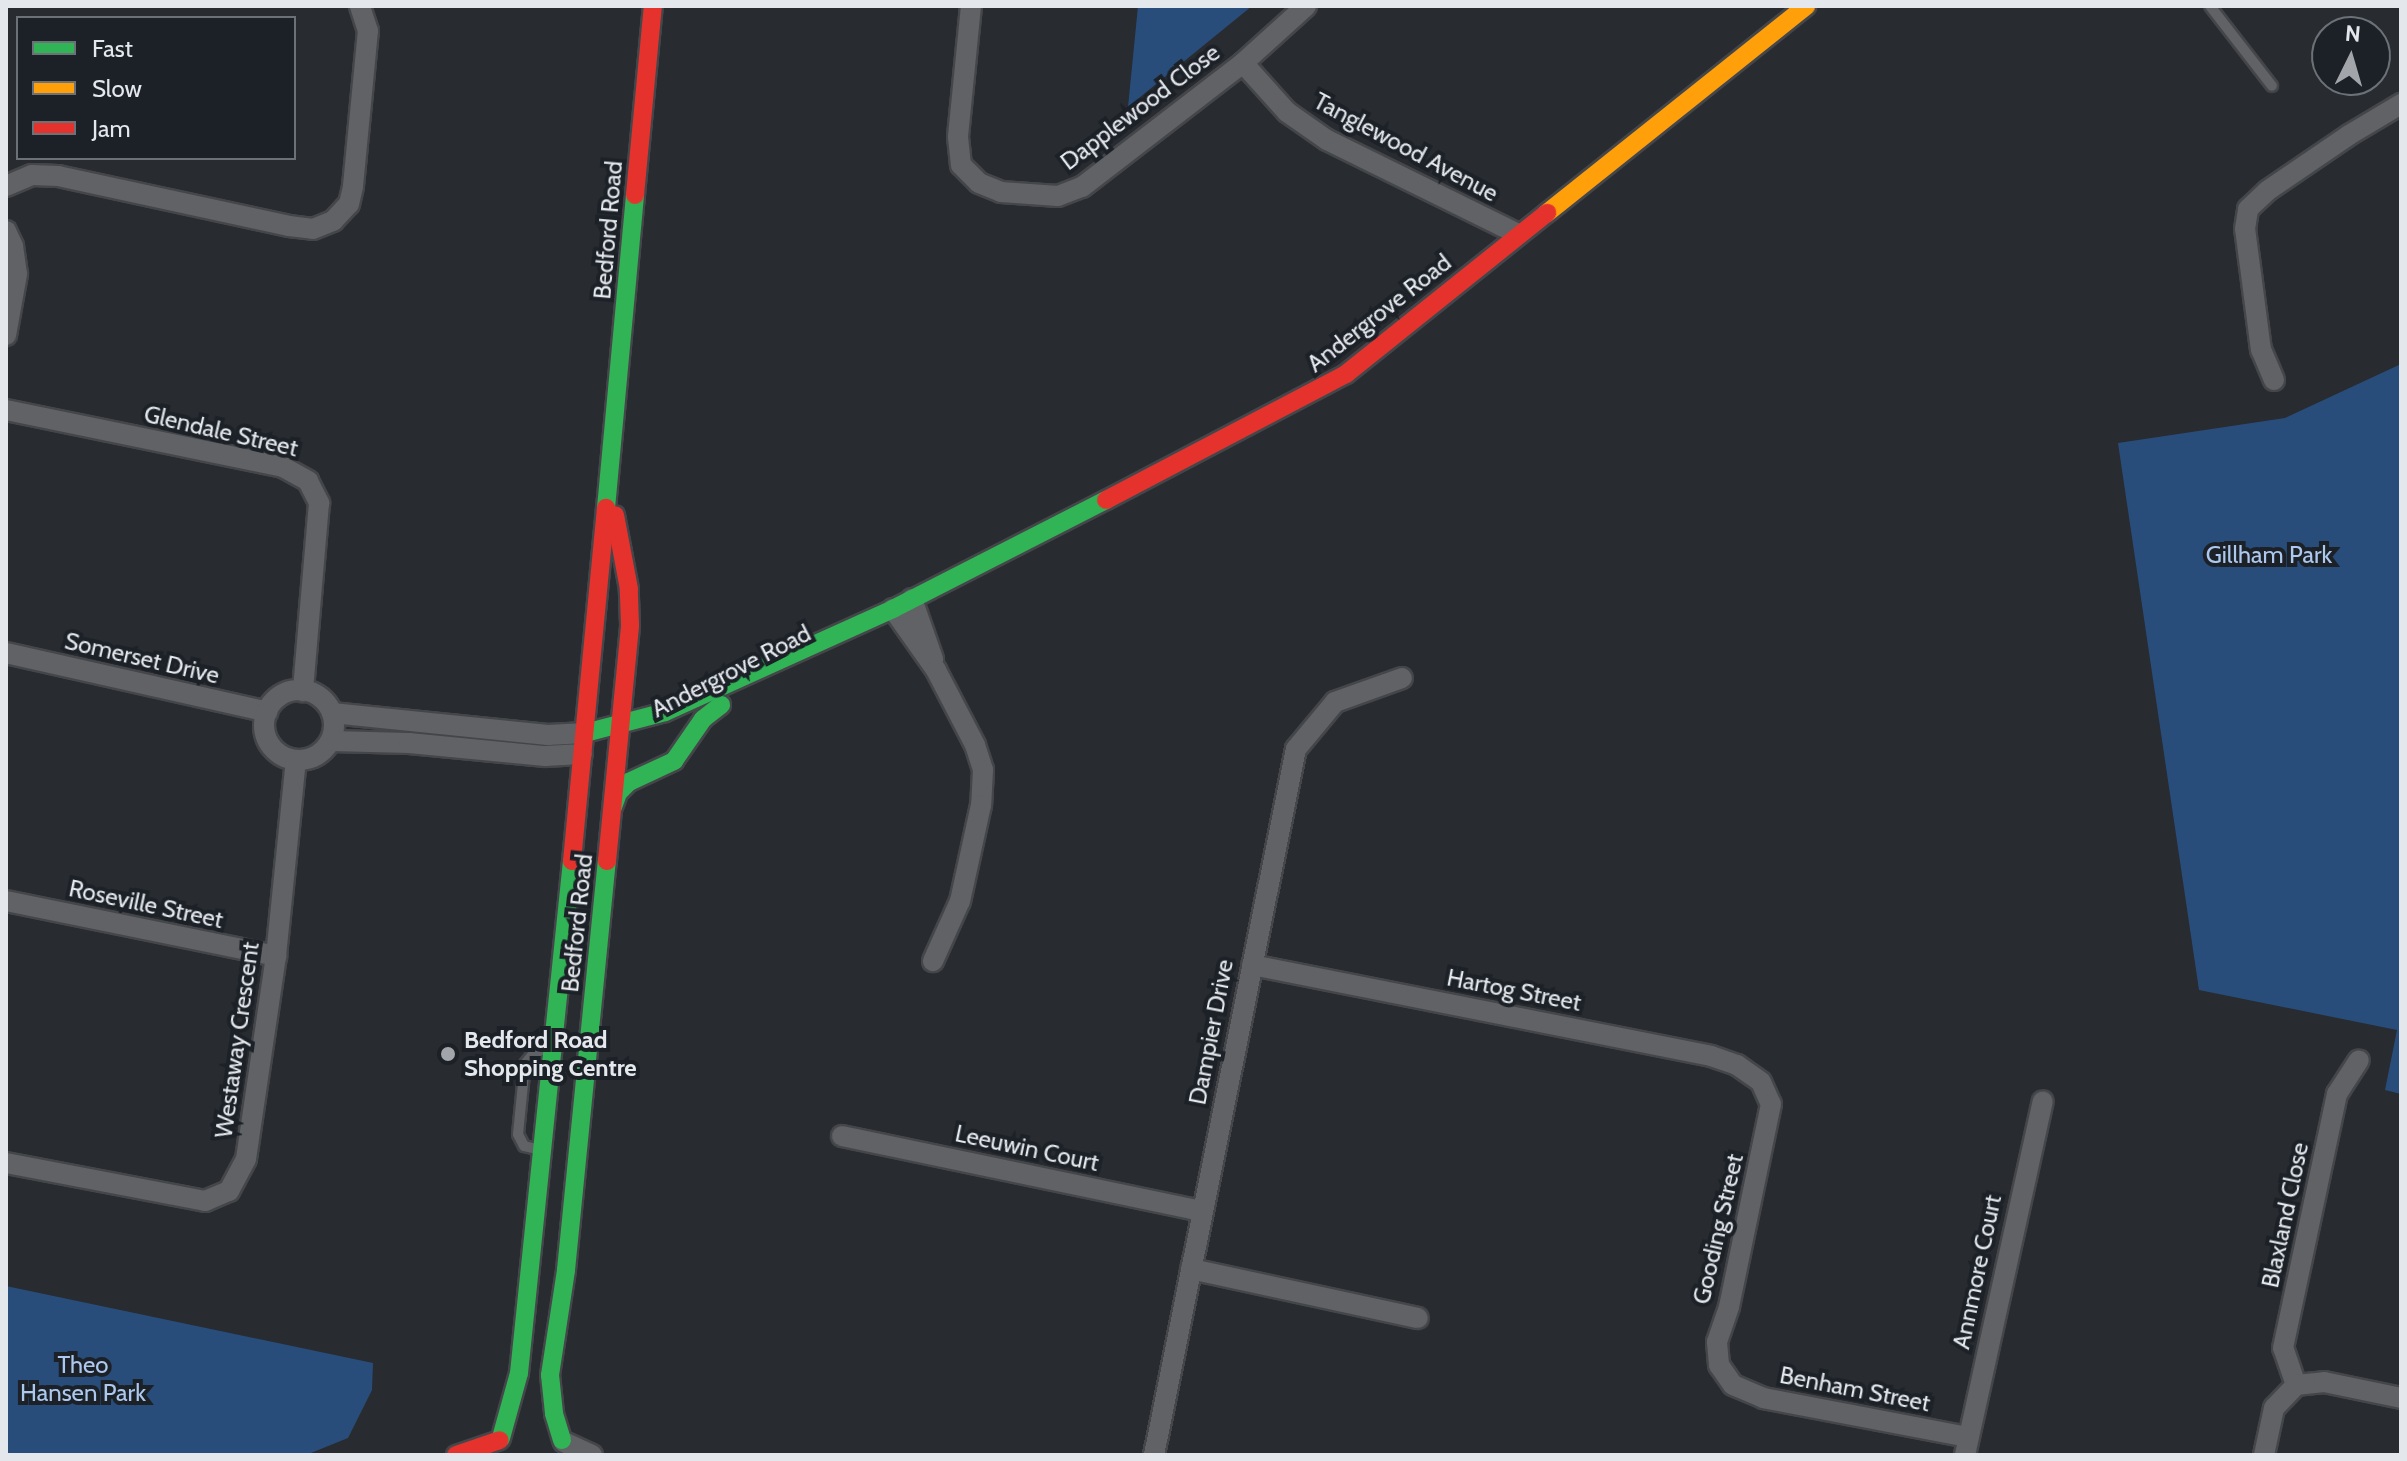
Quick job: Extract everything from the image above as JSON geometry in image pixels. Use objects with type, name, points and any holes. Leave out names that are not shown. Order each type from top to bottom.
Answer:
[{"type":"street","points":[[6,186],[32,175],[58,176],[289,226],[313,229],[333,221],[349,204],[353,186],[368,31],[360,6]]},
{"type":"street","name":"Bedford Road","points":[[498,1444],[519,1373],[585,733],[653,6]]},
{"type":"street","name":"Dapplewood Close","points":[[971,6],[958,137],[961,165],[979,183],[1001,192],[1058,196],[1082,187],[1243,63],[1306,6]]},
{"type":"street","name":"Andergrove Road","points":[[585,733],[621,726],[679,706],[893,609],[1295,404],[1346,374],[1806,6]]},
{"type":"street","name":"Tanglewood Avenue","points":[[1243,63],[1287,112],[1327,140],[1518,234]]},
{"type":"street","points":[[2274,380],[2261,350],[2245,229],[2248,209],[2267,191],[2401,104]]},
{"type":"street","points":[[6,231],[13,246],[17,274],[6,335]]},
{"type":"street","name":"Glendale Street","points":[[6,410],[283,467],[308,481],[319,503],[303,691]]},
{"type":"street","name":"Bedford Road","points":[[564,1446],[554,1413],[550,1375],[566,1270],[613,808],[627,744],[621,726],[631,602],[615,517],[610,458]]},
{"type":"street","points":[[912,599],[936,670]]},
{"type":"street","points":[[893,609],[936,670],[979,753],[984,784],[959,908],[933,961]]},
{"type":"street","name":"Andergrove Road","points":[[674,729],[800,666],[893,609]]},
{"type":"street","name":"Somerset Drive","points":[[6,653],[267,712]]},
{"type":"street","name":"Dampier Drive","points":[[1154,1455],[1296,749],[1335,702],[1402,678]]},
{"type":"street","points":[[331,741],[332,713],[321,698],[303,691],[281,695],[267,712],[265,734],[269,744],[276,752],[296,760],[310,759],[331,741],[409,743],[555,757],[627,744]]},
{"type":"street","points":[[613,808],[622,787],[674,761],[703,719],[721,705]]},
{"type":"street","points":[[332,713],[548,735],[585,733]]},
{"type":"street","name":"Westaway Crescent","points":[[6,1163],[205,1201],[229,1191],[246,1159],[276,956],[296,760]]},
{"type":"street","name":"Roseville Street","points":[[6,901],[276,956]]},
{"type":"street","name":"Hartog Street","points":[[1252,965],[1711,1056],[1737,1065],[1761,1082]]},
{"type":"street","name":"Blaxland Close","points":[[2296,1385],[2283,1348],[2337,1094],[2359,1060]]},
{"type":"street","name":"Gooding Street","points":[[1733,1385],[1719,1365],[1717,1342],[1729,1307],[1767,1137],[1771,1104],[1761,1082]]},
{"type":"street","name":"Annmore Court","points":[[1966,1446],[2043,1101]]},
{"type":"street","name":"Leeuwin Court","points":[[842,1136],[1202,1211]]},
{"type":"street","points":[[1191,1269],[1418,1318]]},
{"type":"street","points":[[2264,1455],[2274,1408],[2296,1385],[2324,1382],[2401,1398]]},
{"type":"street","name":"Benham Street","points":[[1733,1385],[1763,1398],[1966,1446]]},
{"type":"street","points":[[456,1455],[498,1444],[512,1428],[530,1422],[548,1426],[564,1446],[592,1455]]},
{"type":"lane","points":[[2210,6],[2272,86]]},
{"type":"lane","points":[[543,1150],[524,1146],[518,1134],[525,1064],[533,1054],[551,1046]]},
{"type":"green space","points":[[1138,6],[1252,6],[1128,107]]},
{"type":"green space","name":"Gillham Park","points":[[2401,364],[2401,1094],[2385,1090],[2397,1030],[2199,990],[2118,443],[2285,418]]},
{"type":"green space","name":"Theo Hansen Park","points":[[6,1286],[373,1363],[372,1390],[348,1438],[306,1455],[6,1455]]},
{"type":"traffic: fast","points":[[606,508],[635,195]]},
{"type":"traffic: fast","points":[[585,733],[665,712],[893,609],[1106,500]]},
{"type":"traffic: fast","points":[[613,807],[618,793],[629,782],[674,761],[703,719],[721,705]]},
{"type":"traffic: fast","points":[[501,1438],[519,1373],[572,861]]},
{"type":"traffic: fast","points":[[562,1440],[554,1413],[550,1375],[566,1270],[607,861]]},
{"type":"traffic: slow","points":[[1547,213],[1806,6]]},
{"type":"traffic: jam","points":[[635,195],[653,6]]},
{"type":"traffic: jam","points":[[1106,500],[1346,374],[1547,213]]},
{"type":"traffic: jam","points":[[572,861],[606,508]]},
{"type":"traffic: jam","points":[[607,861],[630,625],[629,589],[615,515]]},
{"type":"traffic: jam","points":[[456,1455],[500,1440]]},
{"type":"place","name":"Bedford Road Shopping Centre","points":[[448,1054]]}]
